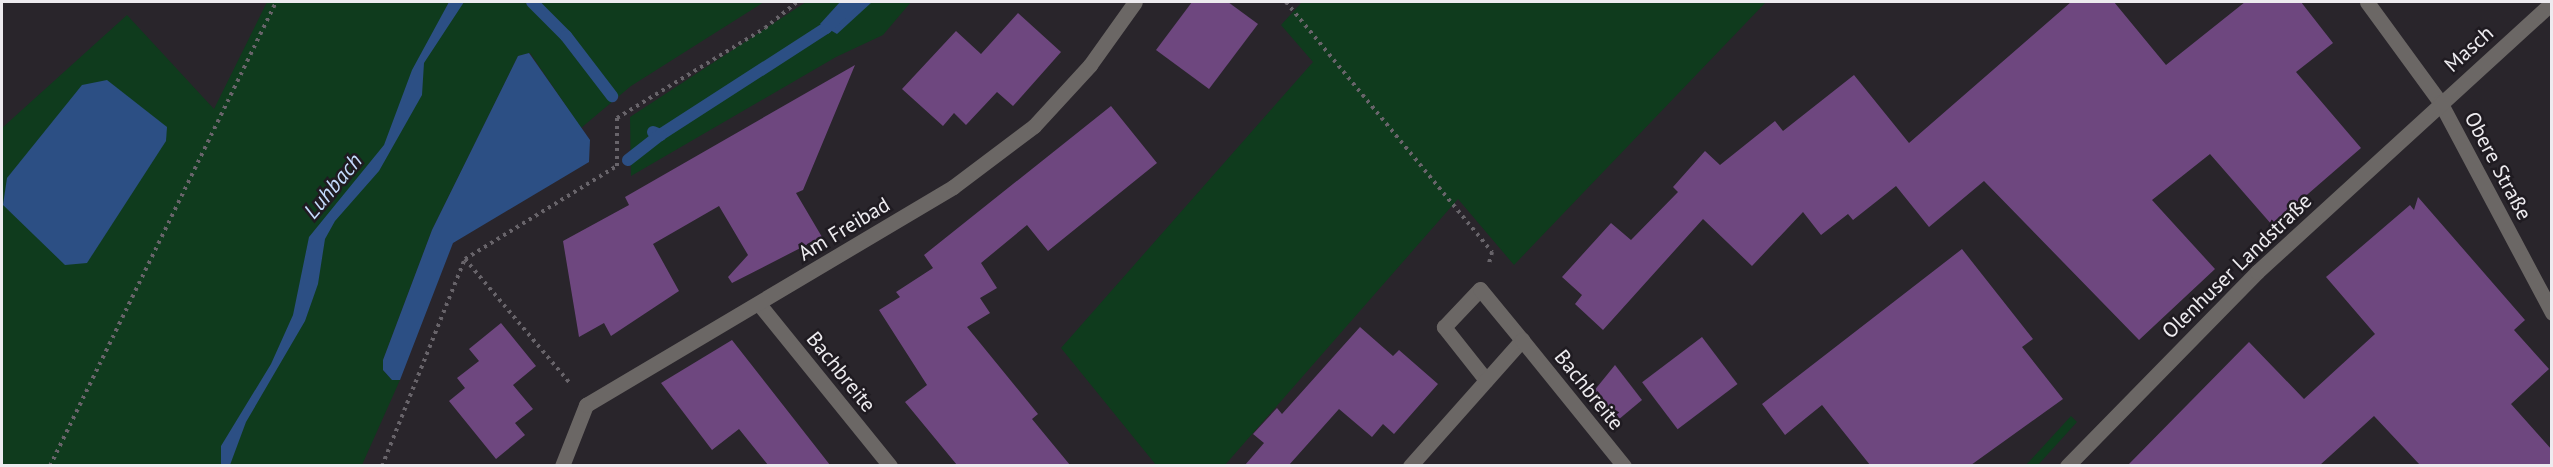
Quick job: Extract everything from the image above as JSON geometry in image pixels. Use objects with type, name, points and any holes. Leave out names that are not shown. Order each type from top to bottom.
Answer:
[{"type":"street","name":"Am Freibad","points":[[586,405],[953,187],[1034,126],[1090,65],[1135,2]]},
{"type":"street","name":"Obere Straße","points":[[2367,2],[2440,102],[2552,313]]},
{"type":"street","name":"Masch","points":[[2440,102],[2552,3]]},
{"type":"street","name":"Olenhuser Landstraße","points":[[2067,465],[2257,272],[2440,102]]},
{"type":"street","name":"Bachbreite","points":[[1480,289],[1624,465]]},
{"type":"street","points":[[1480,289],[1444,327],[1486,380]]},
{"type":"street","name":"Bachbreite","points":[[759,304],[890,465]]},
{"type":"street","points":[[1410,465],[1522,340]]},
{"type":"street","points":[[562,465],[586,405]]},
{"type":"path","points":[[50,465],[276,2]]},
{"type":"path","points":[[382,465],[465,259],[617,166],[617,118],[765,28],[797,2]]},
{"type":"path","points":[[1286,2],[1492,252],[1480,289]]},
{"type":"path","points":[[465,259],[586,405]]},
{"type":"green space","points":[[267,2],[764,2],[631,86],[581,128],[530,53],[518,56],[432,230],[383,360],[383,370],[392,380],[400,380],[362,465],[2,465],[2,128],[127,15],[214,109]]},
{"type":"green space","points":[[806,2],[911,2],[883,35],[836,57],[631,176],[630,117]]},
{"type":"green space","points":[[1302,2],[1766,2],[1514,265],[1458,199],[1225,465],[1156,465],[1061,348],[1313,62],[1281,25]]},
{"type":"green space","points":[[2071,416],[2077,422],[2038,465],[2026,465]]},
{"type":"water","points":[[449,2],[464,2],[424,63],[422,95],[379,171],[335,221],[325,239],[318,284],[305,321],[246,422],[230,465],[221,465],[221,446],[271,364],[293,315],[309,237],[384,145],[412,70]]},
{"type":"water","points":[[840,2],[872,2],[837,34],[820,24]]},
{"type":"water","points":[[529,53],[590,140],[589,162],[453,243],[400,380],[392,380],[383,370],[383,360],[432,230],[518,56]]},
{"type":"water","points":[[107,80],[167,127],[166,141],[87,263],[65,265],[3,205],[7,178],[82,85]]},
{"type":"building","points":[[1192,2],[1228,2],[1258,24],[1209,89],[1156,50]]},
{"type":"building","points":[[2071,2],[2114,2],[2166,65],[2245,2],[2301,2],[2333,43],[2296,72],[2361,148],[2272,225],[2210,154],[2152,200],[2215,269],[2139,340],[1984,181],[1929,227],[1896,186],[1853,220],[1848,214],[1821,235],[1803,212],[1752,266],[1703,219],[1603,330],[1575,304],[1582,295],[1562,277],[1611,223],[1631,240],[1678,192],[1673,187],[1705,151],[1720,165],[1775,121],[1783,131],[1854,75],[1909,143]]},
{"type":"building","points":[[1018,13],[1061,52],[1013,106],[997,92],[966,125],[954,113],[943,126],[902,89],[956,31],[981,54]]},
{"type":"building","points":[[855,65],[803,190],[796,193],[822,237],[732,283],[728,277],[748,255],[719,206],[653,244],[679,291],[611,336],[604,323],[579,337],[563,241],[629,205],[625,197]]},
{"type":"building","points":[[1111,106],[1157,163],[1048,251],[1027,225],[981,263],[997,288],[980,298],[990,313],[967,327],[1038,414],[1032,419],[1070,465],[957,465],[905,402],[927,385],[879,310],[900,297],[896,292],[933,268],[924,255]]},
{"type":"building","points":[[2418,197],[2525,320],[2514,330],[2549,369],[2511,404],[2552,450],[2552,465],[2420,465],[2374,416],[2320,465],[2128,465],[2249,342],[2304,399],[2375,334],[2326,277],[2410,205],[2414,210]]},
{"type":"building","points":[[1962,249],[2033,339],[2022,347],[2063,399],[1971,465],[1870,465],[1822,405],[1785,435],[1762,404]]},
{"type":"building","points":[[501,323],[536,366],[513,385],[533,409],[515,423],[525,435],[496,459],[449,401],[465,388],[457,378],[479,361],[469,349]]},
{"type":"building","points":[[1360,327],[1393,356],[1399,350],[1438,384],[1394,434],[1383,424],[1372,437],[1339,409],[1289,465],[1245,465],[1264,443],[1253,434],[1277,408],[1282,414]]},
{"type":"building","points":[[1702,337],[1738,384],[1678,429],[1642,382]]},
{"type":"building","points":[[732,340],[830,465],[768,465],[739,429],[712,450],[661,383]]},
{"type":"building","points":[[1615,365],[1642,400],[1612,425],[1589,397]]},
{"type":"waterway","points":[[532,2],[566,36],[612,96]]},
{"type":"waterway","points":[[653,132],[660,135],[826,28],[855,2]]},
{"type":"waterway","points":[[628,160],[660,135]]},
{"type":"water label","name":"Luhbach","points":[[333,186]]}]
